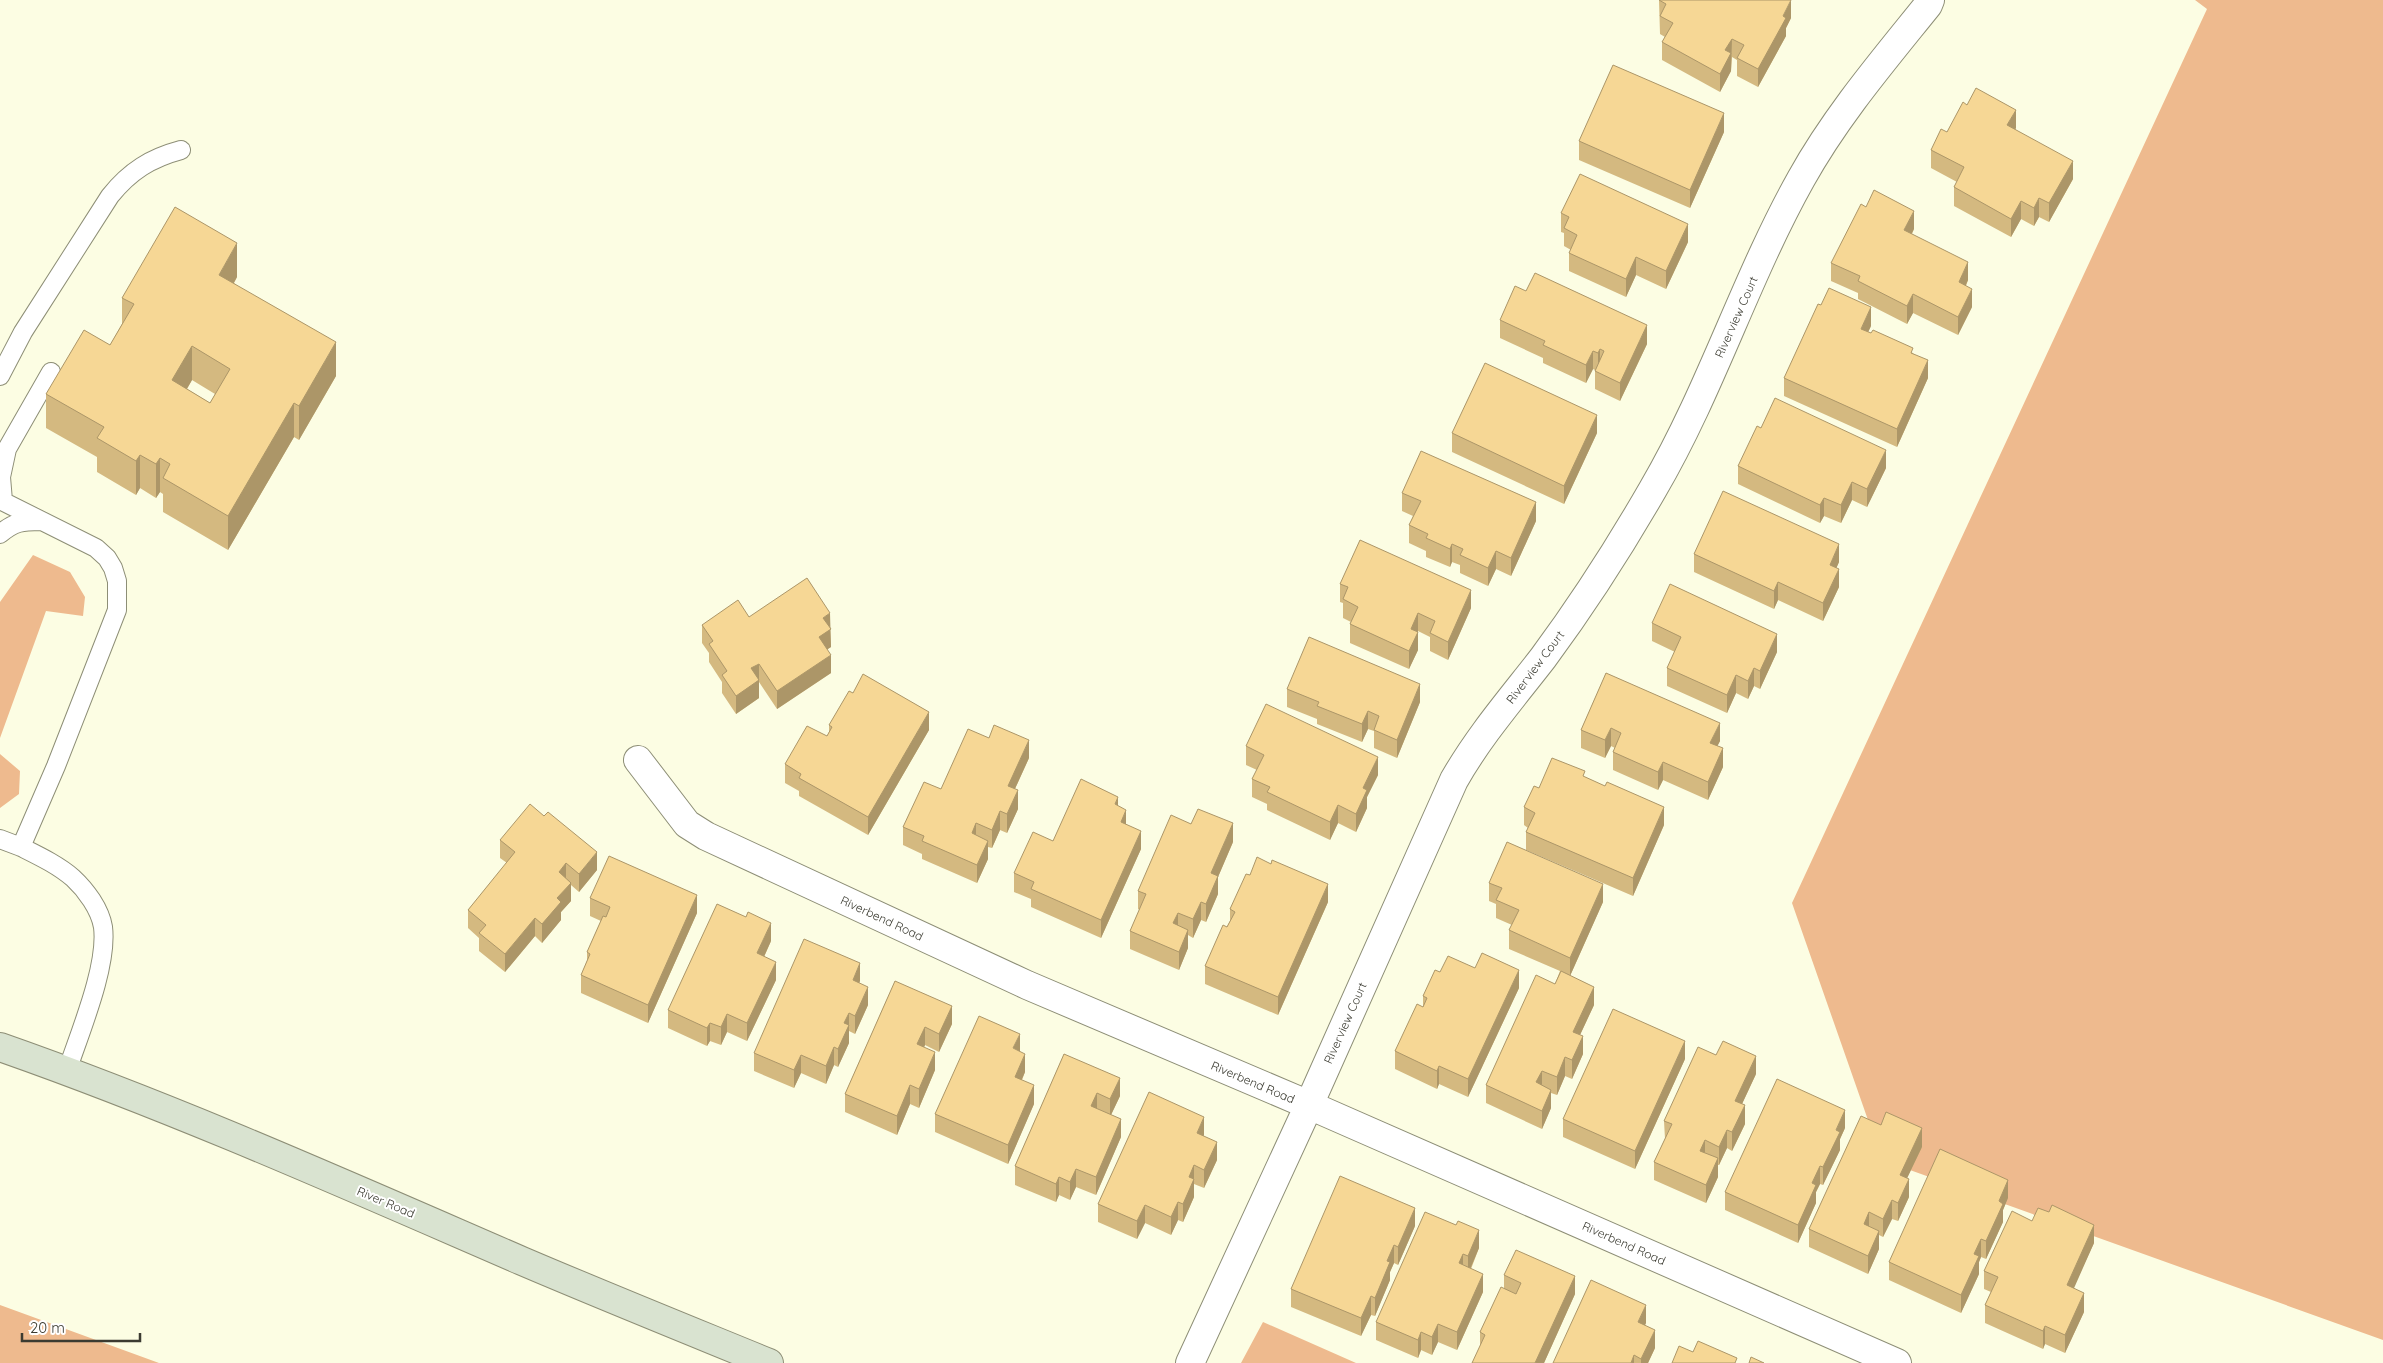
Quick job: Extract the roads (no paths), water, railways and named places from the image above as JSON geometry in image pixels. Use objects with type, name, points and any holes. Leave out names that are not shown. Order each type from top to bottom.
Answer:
[{"type":"main road","name":"River Road","points":[[0,1047],[68,1071],[286,1158],[525,1262],[769,1363]]},
{"type":"street","name":"Riverview Court","points":[[1190,1363],[1309,1105],[1454,780],[1480,739],[1544,656],[1611,560],[1679,441],[1780,220],[1801,179],[1844,111],[1930,0]]},
{"type":"street","name":"Riverbend Road","points":[[638,760],[687,824],[706,836],[1027,985],[1309,1105],[1897,1363]]},
{"type":"lane","points":[[0,376],[23,332],[110,196],[123,180],[137,168],[151,160],[181,150]]},
{"type":"lane","points":[[21,847],[56,766],[117,610],[118,596],[115,575],[108,558],[96,548],[1,501],[1,477],[8,449],[52,372]]},
{"type":"lane","points":[[0,534],[10,525],[21,520],[40,521]]},
{"type":"lane","points":[[0,838],[56,865],[73,878],[96,908],[102,925],[104,944],[98,971],[68,1071]]}]
